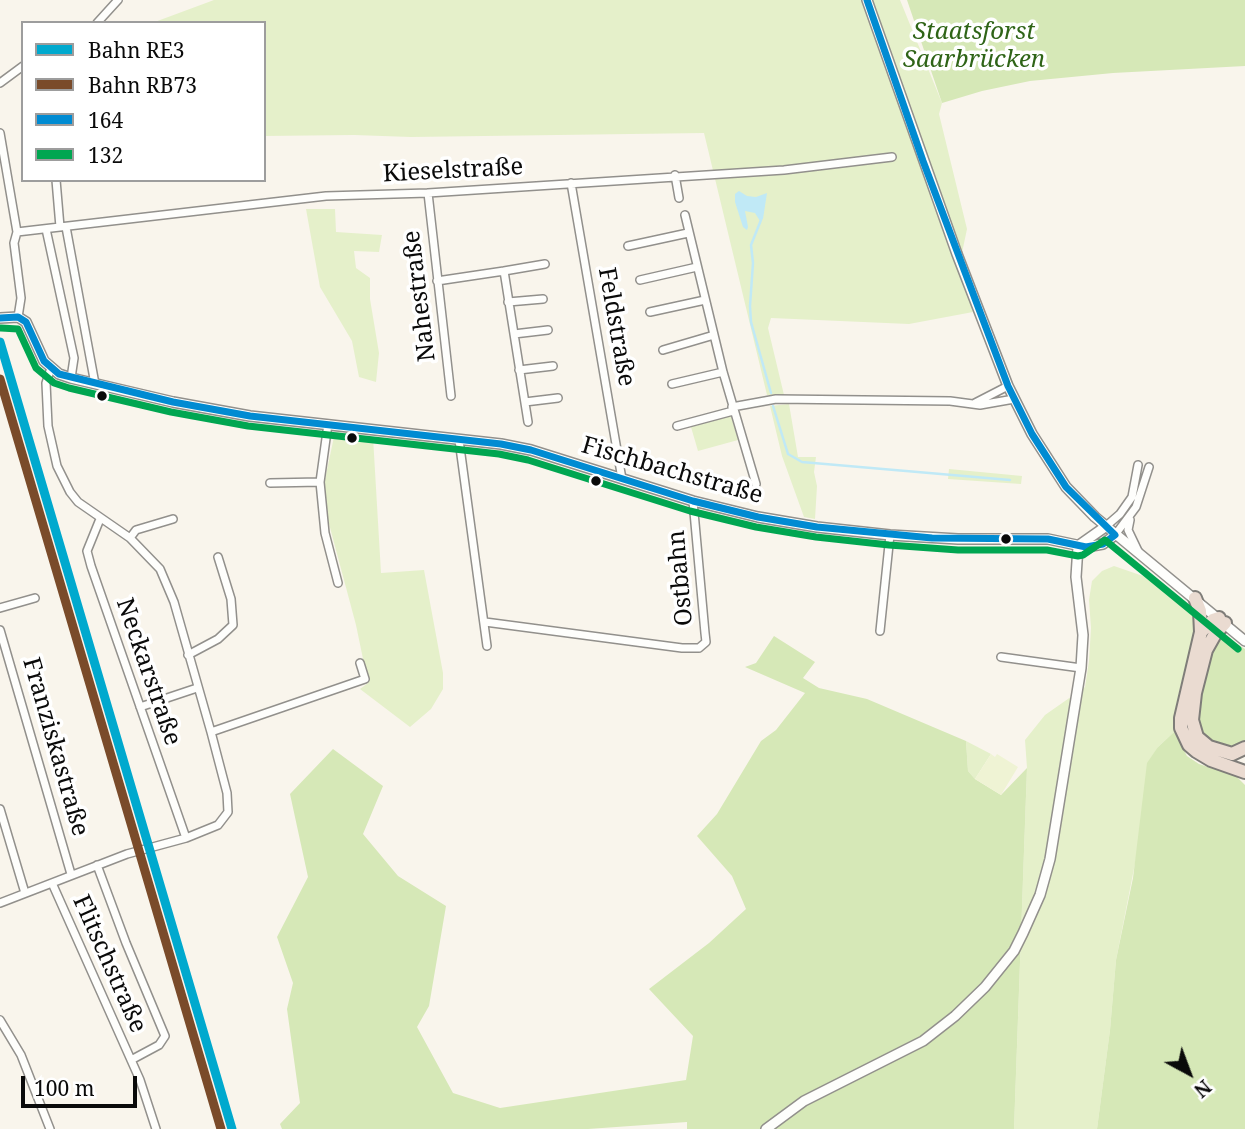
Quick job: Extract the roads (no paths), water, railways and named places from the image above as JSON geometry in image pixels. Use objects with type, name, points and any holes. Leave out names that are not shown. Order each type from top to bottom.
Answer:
[{"type":"highway","points":[[1195,598],[1200,611],[1201,632],[1181,718],[1181,729],[1189,745],[1196,751],[1211,760],[1245,772]]},
{"type":"highway","points":[[1201,632],[1207,625],[1222,620]]},
{"type":"highway","points":[[1222,620],[1206,650],[1195,694],[1192,720],[1197,737],[1209,747],[1231,754],[1245,748]]},
{"type":"street","points":[[99,21],[118,0]]},
{"type":"street","points":[[867,0],[899,94],[1008,386],[1032,434],[1066,487],[1105,527],[1245,641]]},
{"type":"street","points":[[0,83],[21,67]]},
{"type":"street","points":[[0,133],[17,232],[14,243],[21,299],[18,317]]},
{"type":"street","name":"Kieselstraße","points":[[17,232],[326,196],[428,193],[784,170],[892,157]]},
{"type":"street","points":[[675,176],[680,198]]},
{"type":"street","points":[[55,182],[95,384]]},
{"type":"street","name":"Feldstraße","points":[[571,183],[622,478]]},
{"type":"street","name":"Nahestraße","points":[[428,193],[451,396]]},
{"type":"street","points":[[684,215],[723,372],[756,484]]},
{"type":"street","points":[[46,229],[74,358],[71,378]]},
{"type":"street","points":[[628,246],[688,233]]},
{"type":"street","points":[[437,281],[545,264]]},
{"type":"street","points":[[640,281],[696,267]]},
{"type":"street","points":[[504,271],[528,422]]},
{"type":"street","points":[[508,302],[543,299]]},
{"type":"street","points":[[650,312],[705,300]]},
{"type":"street","points":[[0,318],[18,317],[26,322],[39,353],[51,368]]},
{"type":"street","points":[[514,334],[548,331]]},
{"type":"street","points":[[663,350],[714,335]]},
{"type":"street","points":[[519,370],[553,366]]},
{"type":"street","name":"Fischbachstraße","points":[[51,368],[71,378],[214,410],[531,450],[692,501],[758,517],[817,527],[958,539],[1048,539],[1095,547],[1115,535]]},
{"type":"street","name":"Flitschstraße","points":[[0,903],[127,854],[186,838],[218,825],[228,812],[228,793],[211,732],[174,602],[160,569],[130,538],[86,509],[70,492],[57,466],[47,414],[46,383],[51,368]]},
{"type":"street","points":[[672,384],[723,372]]},
{"type":"street","points":[[975,403],[1008,386]]},
{"type":"street","points":[[525,402],[558,398]]},
{"type":"street","points":[[677,426],[776,399],[1000,403],[1014,399]]},
{"type":"street","points":[[328,424],[320,482],[325,533],[338,583]]},
{"type":"street","points":[[459,440],[487,646]]},
{"type":"street","points":[[766,1129],[804,1101],[922,1041],[970,1002],[1013,951],[1032,914],[1049,867],[1081,668],[1083,635],[1076,577],[1078,546],[1120,514],[1132,497],[1138,465]]},
{"type":"street","points":[[1115,535],[1131,516],[1142,495],[1149,467]]},
{"type":"street","points":[[270,483],[320,482]]},
{"type":"street","name":"Ostbahn","points":[[485,622],[699,648],[706,642],[692,501]]},
{"type":"street","points":[[1131,516],[1128,530],[1140,555]]},
{"type":"street","name":"Neckarstraße","points":[[100,519],[87,551],[90,566],[186,838]]},
{"type":"street","points":[[130,538],[136,530],[173,519]]},
{"type":"street","points":[[880,631],[890,535]]},
{"type":"street","points":[[188,655],[218,639],[233,625],[232,599],[218,556]]},
{"type":"street","points":[[0,608],[35,598]]},
{"type":"street","name":"Franziskastraße","points":[[0,630],[71,874]]},
{"type":"street","points":[[1000,657],[1081,668]]},
{"type":"street","points":[[211,732],[365,679],[360,663]]},
{"type":"street","points":[[140,708],[197,688]]},
{"type":"street","points":[[0,809],[25,893]]},
{"type":"street","name":"Flitschstraße","points":[[97,865],[165,1036],[159,1045],[131,1060]]},
{"type":"street","name":"Flitschstraße","points":[[52,883],[131,1060],[156,1129]]},
{"type":"street","points":[[0,1020],[21,1055],[50,1129]]},
{"type":"water","points":[[739,191],[756,197],[767,193],[763,219],[760,221],[755,213],[745,211],[747,230],[743,227],[735,202],[735,194]]},
{"type":"waterway","points":[[761,220],[751,245],[753,263],[750,306],[751,322],[771,393]]},
{"type":"waterway","points":[[773,406],[788,454],[802,462],[1010,480]]},
{"type":"rail line","name":"RE3","points":[[0,342],[232,1129]]},
{"type":"rail line","name":"RB73","points":[[0,379],[221,1129]]},
{"type":"park label","name":"Staatsforst Saarbrücken","points":[[974,46]]}]
